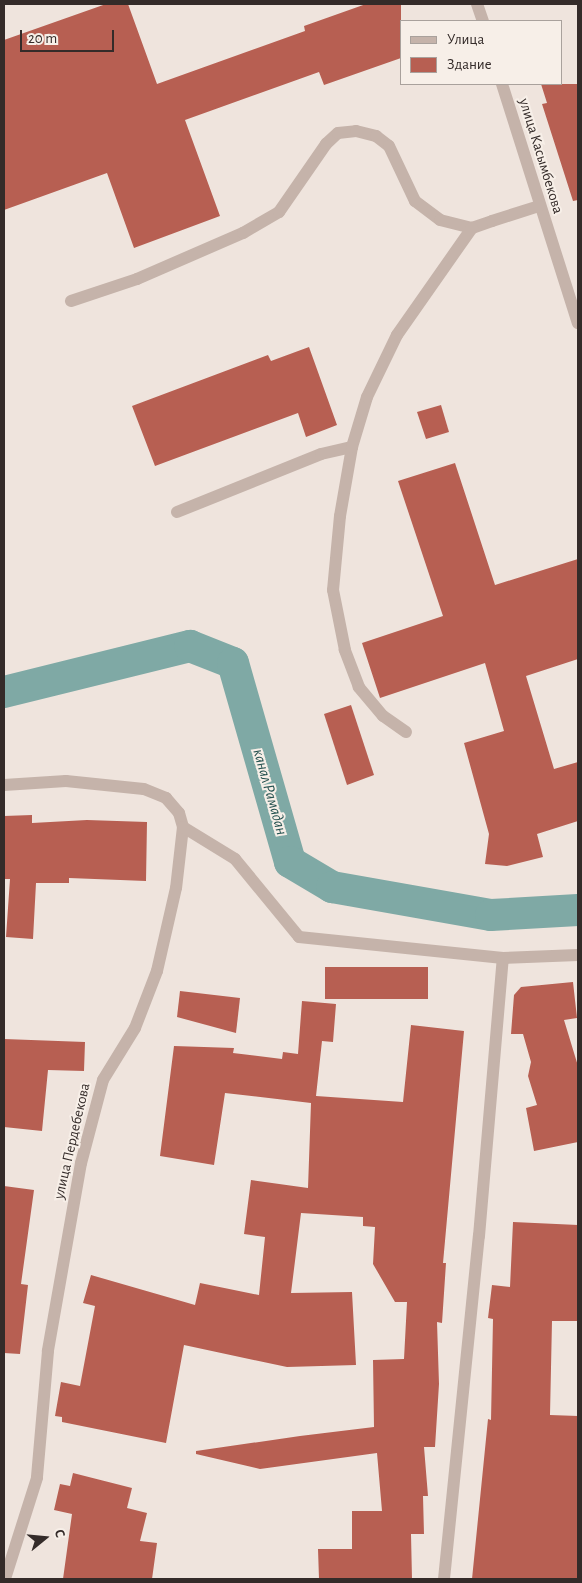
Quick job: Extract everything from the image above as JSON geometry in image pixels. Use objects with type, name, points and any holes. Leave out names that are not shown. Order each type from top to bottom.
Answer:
[{"type":"street","points":[[478,4],[483,20]]},
{"type":"street","name":"улица Касымбекова","points":[[502,85],[539,206],[578,323]]},
{"type":"street","points":[[71,301],[164,267],[244,233],[279,212],[326,144],[338,133],[356,132],[376,136],[389,146],[415,201],[440,220],[472,228],[539,206]]},
{"type":"street","points":[[406,732],[383,716],[360,687],[345,650],[335,598],[340,516],[352,447],[367,397],[398,335],[472,228]]},
{"type":"street","points":[[177,512],[321,454],[352,447]]},
{"type":"street","points":[[4,785],[66,781],[144,789],[166,798],[178,813],[183,826],[235,859],[298,937],[503,958],[578,955]]},
{"type":"street","name":"улица Пердебекова","points":[[6,1579],[37,1478],[48,1351],[81,1163],[103,1080],[135,1028],[157,970],[176,888],[183,826]]},
{"type":"street","points":[[444,1579],[479,1236],[503,958]]},
{"type":"building","points":[[106,4],[128,4],[157,84],[305,31],[304,26],[366,4],[401,4],[400,58],[324,85],[319,72],[185,120],[220,216],[134,248],[107,173],[4,210],[4,40]]},
{"type":"building","points":[[578,84],[578,200],[573,201],[542,104],[547,103],[541,85]]},
{"type":"building","points":[[309,347],[337,425],[306,437],[298,413],[155,466],[132,406],[268,355],[271,361]]},
{"type":"building","points":[[441,405],[449,432],[426,439],[417,412]]},
{"type":"building","points":[[455,463],[495,585],[578,559],[578,659],[526,676],[554,769],[578,762],[578,821],[537,834],[543,857],[507,866],[485,864],[489,834],[464,743],[504,731],[485,663],[380,698],[362,643],[443,616],[398,481]]},
{"type":"building","points":[[351,705],[374,775],[347,785],[324,714]]},
{"type":"building","points":[[32,815],[32,823],[87,820],[147,822],[146,881],[69,878],[69,883],[36,883],[33,939],[6,937],[10,879],[4,879],[4,816]]},
{"type":"building","points":[[325,967],[428,967],[428,999],[325,999]]},
{"type":"building","points":[[573,982],[577,1018],[564,1020],[578,1066],[578,1142],[534,1151],[526,1108],[537,1105],[528,1076],[531,1062],[523,1034],[511,1034],[514,995],[521,987]]},
{"type":"building","points":[[180,991],[240,998],[236,1033],[177,1017]]},
{"type":"building","points":[[302,1001],[336,1004],[333,1042],[322,1041],[316,1096],[403,1102],[411,1025],[464,1031],[443,1263],[446,1263],[442,1323],[437,1322],[439,1384],[435,1447],[424,1447],[428,1496],[423,1496],[424,1534],[411,1534],[412,1579],[319,1579],[318,1549],[352,1549],[352,1511],[382,1511],[377,1453],[260,1469],[196,1454],[196,1451],[374,1427],[373,1360],[404,1359],[407,1302],[395,1302],[373,1264],[375,1227],[363,1226],[363,1217],[301,1213],[291,1293],[352,1292],[356,1365],[287,1367],[184,1345],[166,1443],[62,1422],[62,1417],[55,1416],[61,1382],[80,1386],[95,1306],[83,1303],[91,1275],[195,1305],[200,1283],[259,1295],[265,1237],[244,1234],[251,1180],[308,1188],[311,1103],[225,1093],[214,1165],[160,1156],[174,1046],[234,1048],[233,1053],[282,1059],[283,1052],[298,1054]]},
{"type":"building","points":[[4,1039],[85,1042],[84,1071],[48,1070],[42,1131],[4,1127]]},
{"type":"building","points":[[4,1186],[34,1190],[21,1284],[28,1285],[20,1354],[4,1353]]},
{"type":"building","points":[[513,1222],[578,1225],[578,1321],[552,1321],[550,1415],[578,1416],[578,1579],[472,1579],[488,1419],[491,1420],[493,1319],[488,1318],[492,1285],[510,1287]]},
{"type":"building","points":[[73,1473],[132,1488],[127,1508],[147,1513],[140,1541],[157,1543],[152,1579],[63,1579],[72,1514],[54,1510],[60,1484],[70,1486]]},
{"type":"waterway","name":"канал Рамадан","points":[[4,692],[190,646],[233,663],[290,862],[332,887],[491,915],[578,910]]}]
